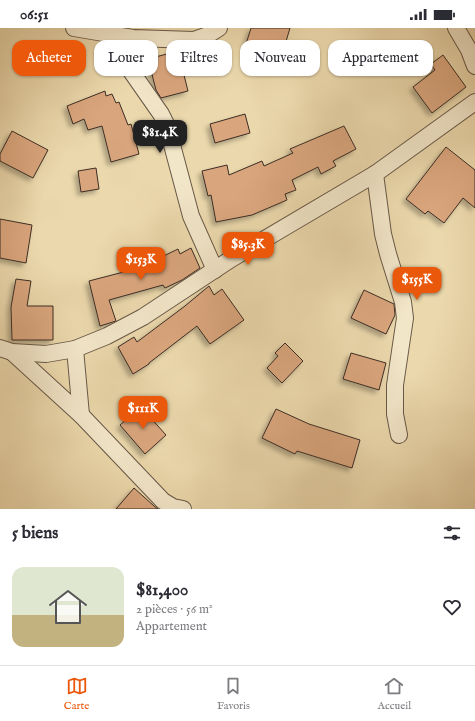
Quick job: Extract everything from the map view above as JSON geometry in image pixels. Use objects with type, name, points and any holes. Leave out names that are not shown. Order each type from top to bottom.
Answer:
[{"type":"street","points":[[74,28],[134,38],[194,40],[208,35],[219,28]]},
{"type":"street","points":[[456,28],[469,50],[475,66]]},
{"type":"street","points":[[111,35],[124,61],[161,114],[167,126],[191,216],[215,270]]},
{"type":"street","points":[[6,350],[46,354],[75,349],[107,336],[143,316],[215,270],[375,174],[475,102]]},
{"type":"street","points":[[375,174],[383,234],[403,302],[405,318],[395,385],[395,414],[399,435]]},
{"type":"street","points":[[75,349],[81,415]]},
{"type":"street","points":[[6,350],[81,415],[163,502],[173,507],[183,509]]},
{"type":"building","points":[[251,28],[290,28],[286,40],[247,40]]},
{"type":"building","points":[[166,54],[166,76],[184,76],[188,91],[161,98],[156,90],[152,76],[158,76],[158,56]]},
{"type":"building","points":[[443,55],[466,87],[432,113],[413,87],[427,76],[433,76],[433,72],[435,70],[433,62]]},
{"type":"building","points":[[105,91],[106,96],[112,94],[116,103],[119,102],[128,125],[131,124],[139,154],[111,162],[102,126],[88,130],[84,119],[73,124],[67,106]]},
{"type":"building","points":[[245,114],[250,133],[215,143],[210,124]]},
{"type":"building","points":[[344,126],[356,149],[333,161],[336,166],[321,174],[318,167],[292,180],[296,190],[285,194],[287,200],[252,215],[216,222],[211,195],[208,196],[202,171],[227,165],[229,175],[262,161],[264,166],[293,153],[290,149]]},
{"type":"building","points":[[12,131],[48,150],[33,178],[0,161],[0,154]]},
{"type":"building","points":[[446,147],[475,170],[475,208],[463,198],[444,223],[428,211],[425,214],[406,199]]},
{"type":"building","points":[[96,168],[99,189],[81,192],[78,171]]},
{"type":"building","points":[[0,219],[32,225],[26,263],[0,258]]},
{"type":"building","points":[[191,248],[200,268],[182,280],[165,288],[163,285],[109,300],[116,321],[100,326],[89,281],[139,268],[178,249],[180,254]]},
{"type":"building","points":[[16,279],[31,281],[27,306],[53,306],[53,340],[12,340],[11,307]]},
{"type":"building","points":[[209,286],[214,295],[222,289],[244,320],[210,344],[197,326],[149,364],[133,374],[118,347],[134,337],[137,342]]},
{"type":"building","points":[[364,290],[394,304],[395,315],[386,334],[351,318]]},
{"type":"building","points":[[285,343],[303,361],[282,383],[267,368],[278,356],[275,353]]},
{"type":"building","points":[[351,353],[386,363],[379,390],[343,379]]},
{"type":"building","points":[[141,407],[166,435],[145,454],[120,425]]},
{"type":"building","points":[[276,409],[309,424],[360,440],[352,468],[297,451],[295,454],[262,438]]},
{"type":"building","points":[[134,488],[154,506],[158,509],[116,509]]}]
